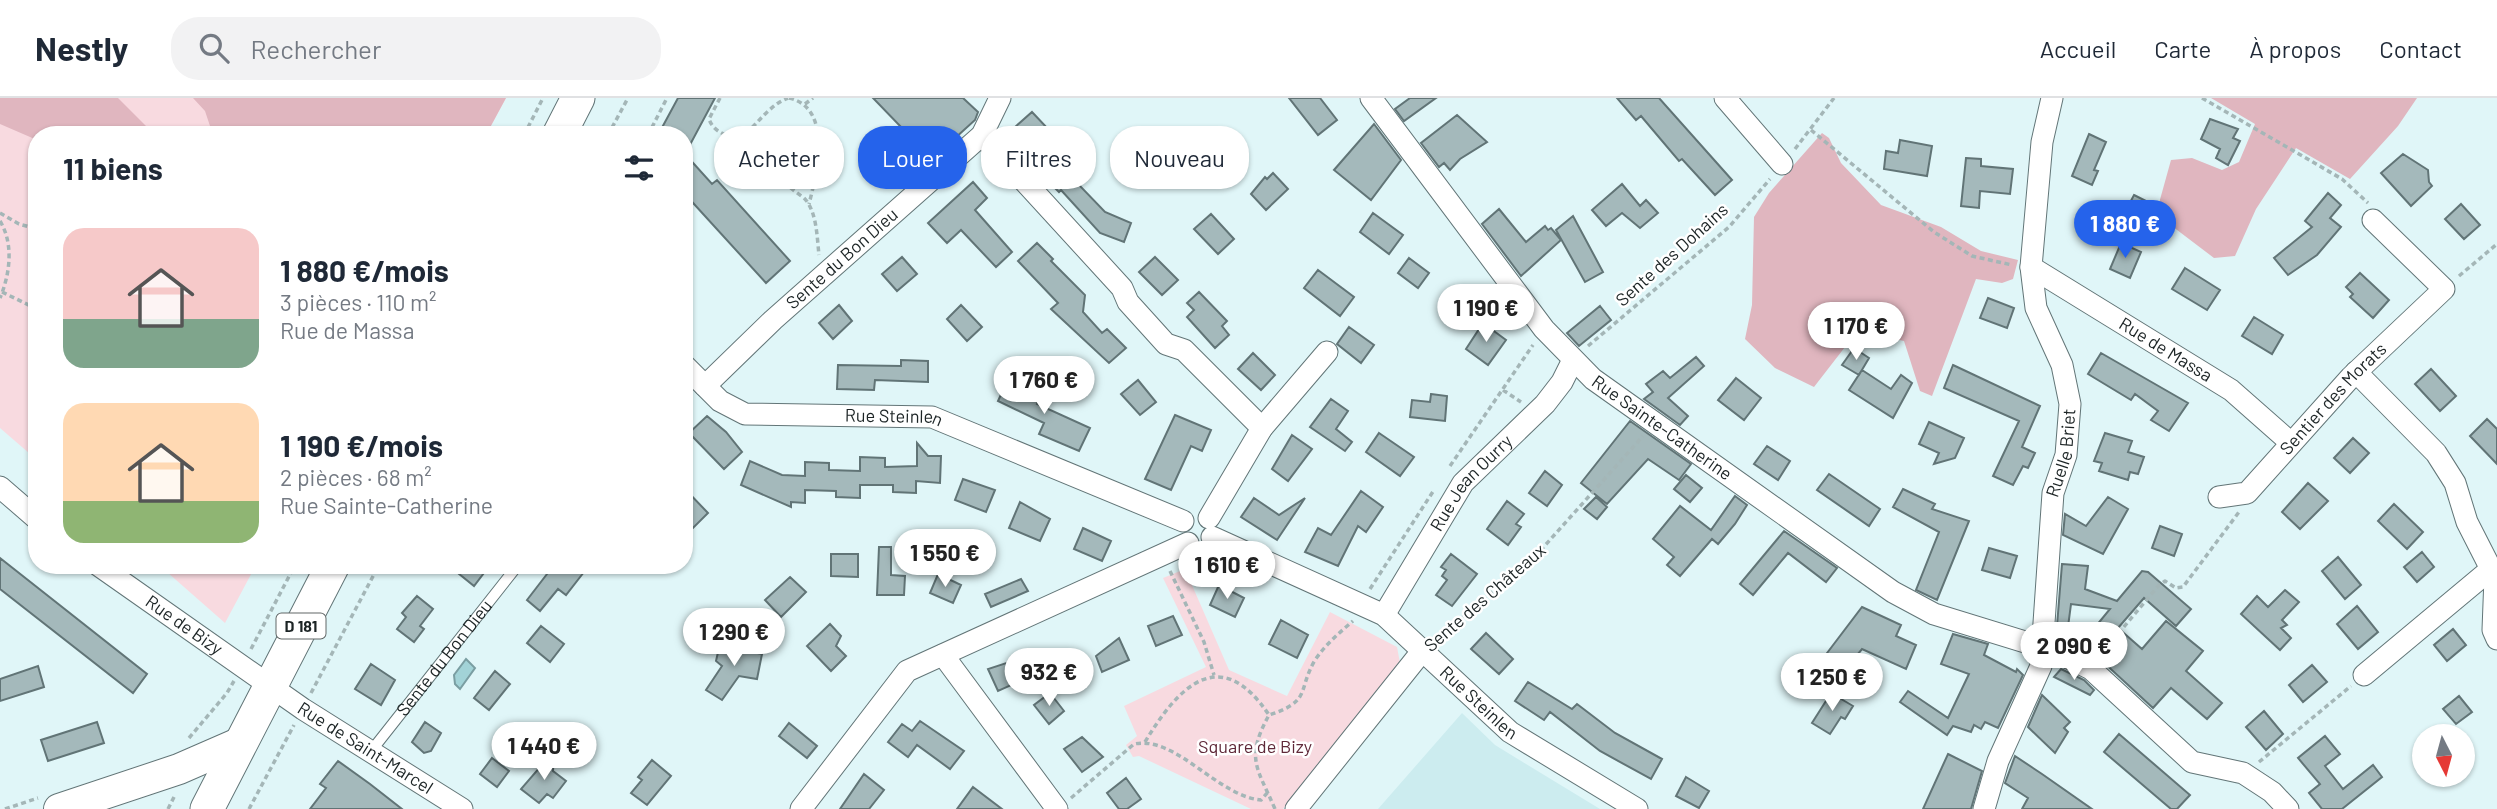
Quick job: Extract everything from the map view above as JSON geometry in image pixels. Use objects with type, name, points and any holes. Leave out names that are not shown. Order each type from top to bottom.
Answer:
[{"type":"main road","points":[[564,126],[578,98]]},
{"type":"main road","name":"D 181","points":[[211,800],[328,574]]},
{"type":"main road","points":[[59,809],[179,769],[241,742]]},
{"type":"main road","points":[[179,769],[211,800]]},
{"type":"street","name":"Sente du Bon Dieu","points":[[986,126],[1000,98]]},
{"type":"street","name":"Rue Sainte-Catherine","points":[[1371,98],[1544,329],[1593,379],[1894,592],[1934,614],[2042,648],[2089,668],[2192,762],[2243,773]]},
{"type":"street","points":[[1724,98],[1782,164]]},
{"type":"street","name":"Ruelle Briet","points":[[1984,809],[1998,761],[2041,666],[2053,493],[2066,455],[2070,404],[2062,365],[2036,307],[2031,267],[2042,142],[2052,98]]},
{"type":"street","name":"Sente du Bon Dieu","points":[[705,386],[821,277],[981,136]]},
{"type":"street","points":[[1031,189],[1122,288],[1128,302],[1166,344],[1184,350],[1262,428]]},
{"type":"street","points":[[2373,219],[2444,289]]},
{"type":"street","name":"Rue de Massa","points":[[2031,267],[2231,390],[2291,443]]},
{"type":"street","name":"Sentier des Morats","points":[[2247,493],[2356,372],[2444,289]]},
{"type":"street","points":[[801,809],[907,671],[1188,543],[1201,545],[1262,428],[1327,352]]},
{"type":"street","name":"Rue Jean Ourry","points":[[1384,615],[1463,483],[1545,404],[1562,382],[1573,360]]},
{"type":"street","points":[[2356,372],[2437,453],[2455,483],[2467,522],[2497,586],[2493,630],[2497,639]]},
{"type":"street","name":"Rue Steinlen","points":[[693,374],[720,401],[745,414],[932,417],[1184,520]]},
{"type":"street","points":[[0,486],[28,511]]},
{"type":"street","points":[[2219,497],[2247,493]]},
{"type":"street","points":[[1188,543],[1181,533],[1184,520],[1196,513],[1210,528]]},
{"type":"street","name":"Rue Steinlen","points":[[1210,528],[1384,615],[1510,732],[1637,809]]},
{"type":"street","points":[[2364,675],[2491,569]]},
{"type":"street","name":"Rue de Bizy","points":[[111,574],[269,687]]},
{"type":"street","name":"Sente des Châteaux","points":[[1296,809],[1423,650]]},
{"type":"street","points":[[943,655],[1063,804]]},
{"type":"street","name":"Rue de Saint-Marcel","points":[[269,687],[462,809]]},
{"type":"street","points":[[2243,773],[2272,792],[2288,809]]},
{"type":"lane","name":"Sente du Bon Dieu","points":[[372,750],[511,574]]},
{"type":"path","points":[[529,126],[543,98]]},
{"type":"path","points":[[613,126],[628,98]]},
{"type":"path","points":[[653,126],[667,98]]},
{"type":"path","points":[[714,128],[709,119],[720,98]]},
{"type":"path","points":[[757,126],[778,102],[788,98],[806,104],[811,109],[818,141],[818,163],[809,204],[817,233],[821,277]]},
{"type":"path","points":[[806,104],[813,98]]},
{"type":"path","name":"Sente des Dohains","points":[[1573,360],[1729,227],[1811,130],[1834,98]]},
{"type":"path","points":[[2202,98],[2359,192],[2374,210],[2373,219]]},
{"type":"path","points":[[1811,130],[1934,232],[1972,256],[1997,264],[2031,267]]},
{"type":"path","points":[[790,189],[809,204]]},
{"type":"path","points":[[0,213],[28,226]]},
{"type":"path","points":[[0,221],[6,231],[9,268],[0,298]]},
{"type":"path","points":[[2444,289],[2497,244]]},
{"type":"path","points":[[2,292],[28,305]]},
{"type":"path","points":[[1448,469],[1544,329]]},
{"type":"path","points":[[1503,390],[1531,409]]},
{"type":"path","name":"Sente des Châteaux","points":[[1423,650],[1486,601],[1540,551],[1653,424]]},
{"type":"path","points":[[1275,809],[1255,764],[1254,746],[1269,715],[1287,709],[1299,700],[1313,663],[1328,643],[1353,622],[1360,605],[1440,480]]},
{"type":"path","points":[[2089,668],[2159,585],[2165,581],[2183,587],[2235,521],[2247,493]]},
{"type":"path","points":[[1163,556],[1203,642],[1214,675]]},
{"type":"path","points":[[168,809],[180,787],[176,752],[227,693],[290,574]]},
{"type":"path","points":[[249,809],[374,574]]},
{"type":"path","points":[[1063,804],[1126,750],[1145,741],[1178,694],[1196,681],[1214,675],[1237,684],[1258,698],[1269,715]]},
{"type":"path","points":[[2243,773],[2364,675]]},
{"type":"path","points":[[1145,741],[1181,757],[1247,799],[1261,800],[1268,792]]},
{"type":"shaded area","points":[[0,98],[118,98],[146,126],[28,126],[28,136],[0,124]]},
{"type":"shaded area","points":[[193,98],[506,98],[491,126],[210,126],[205,111]]},
{"type":"shaded area","points":[[2211,98],[2417,98],[2398,126],[2350,179],[2296,148],[2256,209],[2235,256],[2214,258],[2156,214],[2171,160],[2192,158],[2222,170],[2239,162],[2255,124]]},
{"type":"shaded area","points":[[1822,133],[1829,138],[1841,163],[1881,205],[1941,227],[1981,251],[2018,260],[2013,279],[2002,283],[1976,279],[1932,396],[1920,391],[1904,341],[1867,333],[1845,347],[1814,387],[1775,368],[1745,339],[1752,305],[1754,217],[1769,193]]},
{"type":"shaded area","points":[[466,659],[475,668],[460,689],[455,684],[454,675]]},
{"type":"shaded area","points":[[1462,713],[1495,745],[1600,809],[1378,809]]},
{"type":"green space","points":[[0,98],[506,98],[491,126],[28,126],[28,452],[0,428]]},
{"type":"green space","name":"Square de Bizy","points":[[1185,569],[1229,670],[1287,696],[1330,612],[1397,647],[1401,668],[1283,809],[1251,809],[1139,756],[1133,757],[1126,745],[1137,736],[1124,706],[1206,667],[1163,578]]},
{"type":"green space","points":[[169,574],[251,574],[225,623]]},
{"type":"building","points":[[678,98],[715,98],[693,139],[693,126],[663,126]]},
{"type":"building","points":[[873,98],[963,98],[978,112],[975,120],[967,127],[900,126]]},
{"type":"building","points":[[1289,98],[1320,98],[1337,120],[1318,135]]},
{"type":"building","points":[[1410,98],[1436,98],[1404,121],[1395,109]]},
{"type":"building","points":[[1617,98],[1659,98],[1732,180],[1715,195],[1682,159],[1679,161],[1641,116],[1636,120]]},
{"type":"building","points":[[1032,112],[1045,126],[1016,126]]},
{"type":"building","points":[[1457,115],[1487,142],[1460,159],[1450,170],[1444,163],[1439,167],[1421,143]]},
{"type":"building","points":[[2210,119],[2238,129],[2233,138],[2240,141],[2228,165],[2216,158],[2220,149],[2201,139]]},
{"type":"building","points":[[1374,124],[1401,160],[1371,200],[1334,170]]},
{"type":"building","points":[[2089,134],[2106,142],[2094,170],[2098,171],[2092,185],[2072,176]]},
{"type":"building","points":[[1900,140],[1932,146],[1927,176],[1884,169],[1886,151],[1898,153]]},
{"type":"building","points":[[2403,154],[2428,170],[2432,186],[2411,206],[2381,173]]},
{"type":"building","points":[[1966,158],[1981,159],[1981,166],[2013,169],[2010,194],[1980,191],[1979,208],[1961,206]]},
{"type":"building","points":[[693,163],[712,184],[714,182],[714,189],[725,189],[790,261],[766,283],[693,203]]},
{"type":"building","points":[[1273,173],[1288,189],[1266,210],[1251,194],[1265,177],[1267,179]]},
{"type":"building","points":[[973,182],[987,198],[975,210],[1012,252],[996,267],[961,230],[947,243],[928,223]]},
{"type":"building","points":[[1622,184],[1640,206],[1646,200],[1658,213],[1640,228],[1622,213],[1606,226],[1592,210]]},
{"type":"building","points":[[1056,189],[1083,189],[1105,212],[1131,223],[1124,242],[1100,233],[1061,190],[1059,192]]},
{"type":"building","points":[[2328,193],[2341,205],[2330,218],[2341,227],[2317,255],[2288,275],[2274,258],[2312,227],[2305,221]]},
{"type":"building","points":[[2134,195],[2150,203],[2142,221],[2125,212]]},
{"type":"building","points":[[2461,204],[2480,225],[2464,239],[2445,219]]},
{"type":"building","points":[[1499,209],[1526,242],[1545,226],[1548,230],[1551,228],[1561,240],[1521,276],[1482,224]]},
{"type":"building","points":[[1373,213],[1403,235],[1389,254],[1360,232]]},
{"type":"building","points":[[1211,214],[1234,239],[1218,254],[1194,229]]},
{"type":"building","points":[[1573,216],[1603,272],[1585,282],[1556,230]]},
{"type":"building","points":[[1037,243],[1085,295],[1083,312],[1102,333],[1107,329],[1126,348],[1109,363],[1051,309],[1058,303],[1018,261]]},
{"type":"building","points":[[2121,243],[2141,252],[2130,278],[2110,269]]},
{"type":"building","points":[[902,257],[917,274],[897,291],[882,274]]},
{"type":"building","points":[[1155,257],[1178,280],[1162,295],[1139,272]]},
{"type":"building","points":[[1409,258],[1429,273],[1418,288],[1398,273]]},
{"type":"building","points":[[2185,268],[2220,290],[2207,310],[2172,289]]},
{"type":"building","points":[[1318,270],[1354,297],[1340,316],[1304,288]]},
{"type":"building","points":[[2360,273],[2389,300],[2373,318],[2350,297],[2353,294],[2346,287]]},
{"type":"building","points":[[1199,292],[1227,321],[1222,326],[1229,335],[1215,348],[1187,317],[1194,310],[1187,303]]},
{"type":"building","points":[[1988,298],[2014,308],[2007,328],[1980,318]]},
{"type":"building","points":[[839,305],[852,321],[833,339],[819,323]]},
{"type":"building","points":[[961,305],[982,327],[967,341],[947,319]]},
{"type":"building","points":[[1600,306],[1611,320],[1579,346],[1567,333]]},
{"type":"building","points":[[2254,317],[2283,335],[2272,354],[2242,336]]},
{"type":"building","points":[[1483,323],[1506,340],[1488,365],[1466,349]]},
{"type":"building","points":[[1349,327],[1374,345],[1361,363],[1337,344]]},
{"type":"building","points":[[1854,348],[1869,358],[1859,375],[1842,365]]},
{"type":"building","points":[[1253,353],[1275,375],[1261,390],[1238,369]]},
{"type":"building","points":[[2101,353],[2188,403],[2169,431],[2151,420],[2158,411],[2135,394],[2131,400],[2088,374]]},
{"type":"building","points":[[1696,357],[1704,366],[1668,398],[1688,416],[1680,425],[1644,399],[1653,392],[1646,384],[1663,371],[1670,378]]},
{"type":"building","points":[[901,360],[928,361],[928,382],[875,380],[874,390],[837,389],[838,365],[901,366]]},
{"type":"building","points":[[1953,365],[2040,406],[2022,447],[2035,453],[2028,468],[2023,466],[2013,485],[1993,476],[2019,421],[1944,388]]},
{"type":"building","points":[[2431,369],[2456,396],[2440,411],[2415,384]]},
{"type":"building","points":[[1862,370],[1891,389],[1901,375],[1912,383],[1893,418],[1849,390]]},
{"type":"building","points":[[1736,378],[1761,398],[1744,420],[1718,400]]},
{"type":"building","points":[[1008,379],[1041,394],[1037,404],[1090,428],[1079,451],[1039,434],[1044,423],[998,401]]},
{"type":"building","points":[[1138,380],[1156,402],[1140,415],[1121,394]]},
{"type":"building","points":[[1431,394],[1447,396],[1445,421],[1410,417],[1412,400],[1430,402]]},
{"type":"building","points":[[1331,399],[1348,411],[1336,429],[1352,442],[1345,451],[1310,427]]},
{"type":"building","points":[[1175,415],[1211,430],[1202,451],[1191,446],[1171,490],[1145,479]]},
{"type":"building","points":[[707,416],[726,432],[742,452],[724,469],[693,437],[693,429]]},
{"type":"building","points":[[2487,419],[2497,429],[2497,464],[2470,436]]},
{"type":"building","points":[[1630,421],[1691,464],[1679,480],[1648,459],[1607,504],[1581,483]]},
{"type":"building","points":[[1929,422],[1964,438],[1955,458],[1934,464],[1939,453],[1919,444]]},
{"type":"building","points":[[1379,433],[1414,457],[1400,476],[1366,452]]},
{"type":"building","points":[[2105,433],[2132,441],[2128,452],[2144,457],[2138,474],[2130,472],[2128,480],[2099,471],[2102,463],[2094,461]]},
{"type":"building","points":[[1292,435],[1312,449],[1288,481],[1272,469]]},
{"type":"building","points":[[2353,438],[2369,453],[2350,473],[2334,458]]},
{"type":"building","points":[[917,443],[928,456],[941,456],[940,483],[916,481],[916,493],[893,492],[893,485],[860,485],[860,498],[836,497],[836,491],[805,490],[805,503],[791,502],[791,507],[741,485],[750,461],[782,475],[805,476],[805,462],[829,463],[829,470],[860,471],[860,457],[885,458],[885,467],[917,466]]},
{"type":"building","points":[[1767,446],[1790,461],[1778,480],[1754,464]]},
{"type":"building","points":[[1545,471],[1562,485],[1547,506],[1529,493]]},
{"type":"building","points":[[1829,474],[1880,509],[1869,526],[1817,490]]},
{"type":"building","points":[[1686,475],[1702,488],[1690,502],[1674,489]]},
{"type":"building","points":[[963,479],[995,490],[986,512],[955,500]]},
{"type":"building","points":[[2308,483],[2328,501],[2300,529],[2282,512]]},
{"type":"building","points":[[1903,489],[1935,504],[1932,509],[1969,521],[1937,600],[1916,590],[1939,532],[1893,507]]},
{"type":"building","points":[[1361,491],[1383,507],[1366,532],[1358,526],[1338,566],[1305,552],[1318,528],[1331,535]]},
{"type":"building","points":[[1735,496],[1747,505],[1735,524],[1718,544],[1712,539],[1680,576],[1667,565],[1674,557],[1653,539],[1680,506],[1711,530]]},
{"type":"building","points":[[693,497],[708,513],[693,528]]},
{"type":"building","points":[[1596,497],[1607,507],[1597,519],[1584,509]]},
{"type":"building","points":[[2108,497],[2128,509],[2103,554],[2063,535],[2065,514],[2086,526]]},
{"type":"building","points":[[1254,498],[1279,515],[1305,498],[1277,540],[1241,517]]},
{"type":"building","points":[[1507,501],[1524,514],[1516,524],[1521,527],[1508,545],[1487,529]]},
{"type":"building","points":[[1020,502],[1050,519],[1040,541],[1009,528]]},
{"type":"building","points":[[2394,504],[2423,532],[2407,549],[2378,521]]},
{"type":"building","points":[[2160,526],[2182,534],[2174,556],[2152,548]]},
{"type":"building","points":[[1083,528],[1111,541],[1102,561],[1074,549]]},
{"type":"building","points":[[1784,531],[1837,568],[1826,582],[1788,553],[1753,595],[1740,584]]},
{"type":"building","points":[[879,547],[891,547],[891,575],[905,576],[904,595],[877,595]]},
{"type":"building","points":[[1989,548],[2017,556],[2010,578],[1982,570]]},
{"type":"building","points":[[2422,552],[2434,567],[2417,582],[2404,567]]},
{"type":"building","points":[[831,554],[858,554],[858,577],[831,576]]},
{"type":"building","points":[[1451,554],[1477,574],[1452,606],[1436,595],[1447,580],[1442,576],[1446,570],[1441,567]]},
{"type":"building","points":[[2338,557],[2361,585],[2345,599],[2322,571]]},
{"type":"building","points":[[0,558],[147,674],[133,693],[0,589]]},
{"type":"building","points":[[2062,564],[2088,566],[2085,589],[2117,601],[2142,571],[2148,572],[2191,609],[2176,626],[2144,598],[2118,628],[2142,649],[2166,621],[2203,651],[2186,671],[2222,703],[2207,719],[2171,688],[2153,708],[2100,659],[2078,648],[2110,609],[2071,604],[2066,642],[2056,638]]},
{"type":"building","points":[[459,574],[483,574],[474,586]]},
{"type":"building","points":[[547,574],[582,574],[566,595],[558,589],[540,611],[527,600]]},
{"type":"building","points":[[938,574],[961,585],[953,603],[930,593]]},
{"type":"building","points":[[790,577],[806,592],[781,617],[765,600]]},
{"type":"building","points":[[1021,579],[1028,591],[991,607],[985,594]]},
{"type":"building","points":[[1219,585],[1244,598],[1235,617],[1210,605]]},
{"type":"building","points":[[2285,590],[2299,602],[2282,620],[2287,625],[2281,628],[2291,638],[2280,650],[2241,614],[2257,596],[2268,607]]},
{"type":"building","points":[[417,596],[433,609],[420,626],[424,629],[414,642],[397,629],[406,617],[402,613]]},
{"type":"building","points":[[2357,606],[2378,632],[2358,649],[2337,624]]},
{"type":"building","points":[[1862,607],[1901,625],[1896,636],[1916,645],[1906,669],[1862,649],[1840,676],[1821,661]]},
{"type":"building","points":[[1173,616],[1182,635],[1156,646],[1148,626]]},
{"type":"building","points":[[1281,620],[1308,635],[1297,658],[1269,644]]},
{"type":"building","points":[[830,624],[841,636],[836,646],[846,656],[831,671],[807,646]]},
{"type":"building","points":[[541,626],[564,644],[550,662],[527,643]]},
{"type":"building","points":[[2453,629],[2466,645],[2447,661],[2434,645]]},
{"type":"building","points":[[1486,633],[1513,659],[1499,674],[1471,649]]},
{"type":"building","points":[[1953,634],[1988,644],[1984,655],[2016,672],[2017,669],[2023,675],[1998,728],[1985,722],[1981,729],[1974,725],[1971,732],[1953,726],[1947,735],[1900,702],[1908,691],[1948,718],[1969,674],[1941,664]]},
{"type":"building","points":[[1119,638],[1129,660],[1102,672],[1096,656]]},
{"type":"building","points":[[730,640],[748,651],[762,654],[757,679],[739,676],[722,700],[706,690],[722,666],[716,661],[719,648]]},
{"type":"building","points":[[1031,655],[1038,673],[998,691],[988,669]]},
{"type":"building","points":[[371,664],[395,680],[381,705],[355,689]]},
{"type":"building","points":[[2312,665],[2327,682],[2303,702],[2289,685]]},
{"type":"building","points":[[38,666],[44,687],[0,701],[0,679]]},
{"type":"building","points":[[2061,669],[2084,680],[2094,690],[2090,695],[2054,677]]},
{"type":"building","points":[[495,671],[510,684],[489,710],[474,698]]},
{"type":"building","points":[[1528,682],[1572,709],[1577,704],[1615,733],[1662,759],[1651,779],[1600,751],[1550,712],[1544,720],[1515,701]]},
{"type":"building","points":[[1050,693],[1064,711],[1049,724],[1034,705]]},
{"type":"building","points":[[1831,693],[1853,706],[1845,719],[1841,717],[1830,734],[1812,723]]},
{"type":"building","points":[[2042,695],[2070,722],[2064,728],[2068,732],[2055,753],[2028,727]]},
{"type":"building","points":[[2459,696],[2472,712],[2456,724],[2443,709]]},
{"type":"building","points":[[2264,711],[2283,734],[2266,750],[2246,727]]},
{"type":"building","points":[[920,721],[964,751],[950,769],[917,745],[908,757],[888,742],[902,724],[912,731]]},
{"type":"building","points":[[97,722],[104,743],[48,761],[41,740]]},
{"type":"building","points":[[425,722],[441,733],[431,751],[424,753],[412,742]]},
{"type":"building","points":[[789,723],[817,746],[807,758],[779,736]]},
{"type":"building","points":[[2119,734],[2190,795],[2177,809],[2171,809],[2104,752]]},
{"type":"building","points":[[2325,736],[2340,754],[2325,766],[2343,789],[2373,765],[2382,777],[2342,809],[2322,809],[2309,793],[2320,784],[2298,758]]},
{"type":"building","points":[[1082,737],[1103,757],[1082,772],[1064,749]]},
{"type":"building","points":[[554,751],[553,771],[566,781],[553,798],[547,794],[539,803],[521,789]]},
{"type":"building","points":[[1948,754],[1982,771],[1971,809],[1923,809]]},
{"type":"building","points":[[2015,756],[2092,809],[2022,809],[2028,798],[2005,783]]},
{"type":"building","points":[[492,758],[509,771],[497,787],[480,774]]},
{"type":"building","points":[[652,760],[671,776],[647,805],[631,793],[642,780],[638,777]]},
{"type":"building","points":[[338,761],[402,809],[310,809],[326,788],[320,784]]},
{"type":"building","points":[[864,774],[884,790],[869,809],[840,809]]},
{"type":"building","points":[[1686,777],[1709,791],[1699,808],[1676,796]]},
{"type":"building","points":[[1126,778],[1141,799],[1127,809],[1119,809],[1107,793]]},
{"type":"building","points":[[973,787],[1002,809],[957,809]]}]
